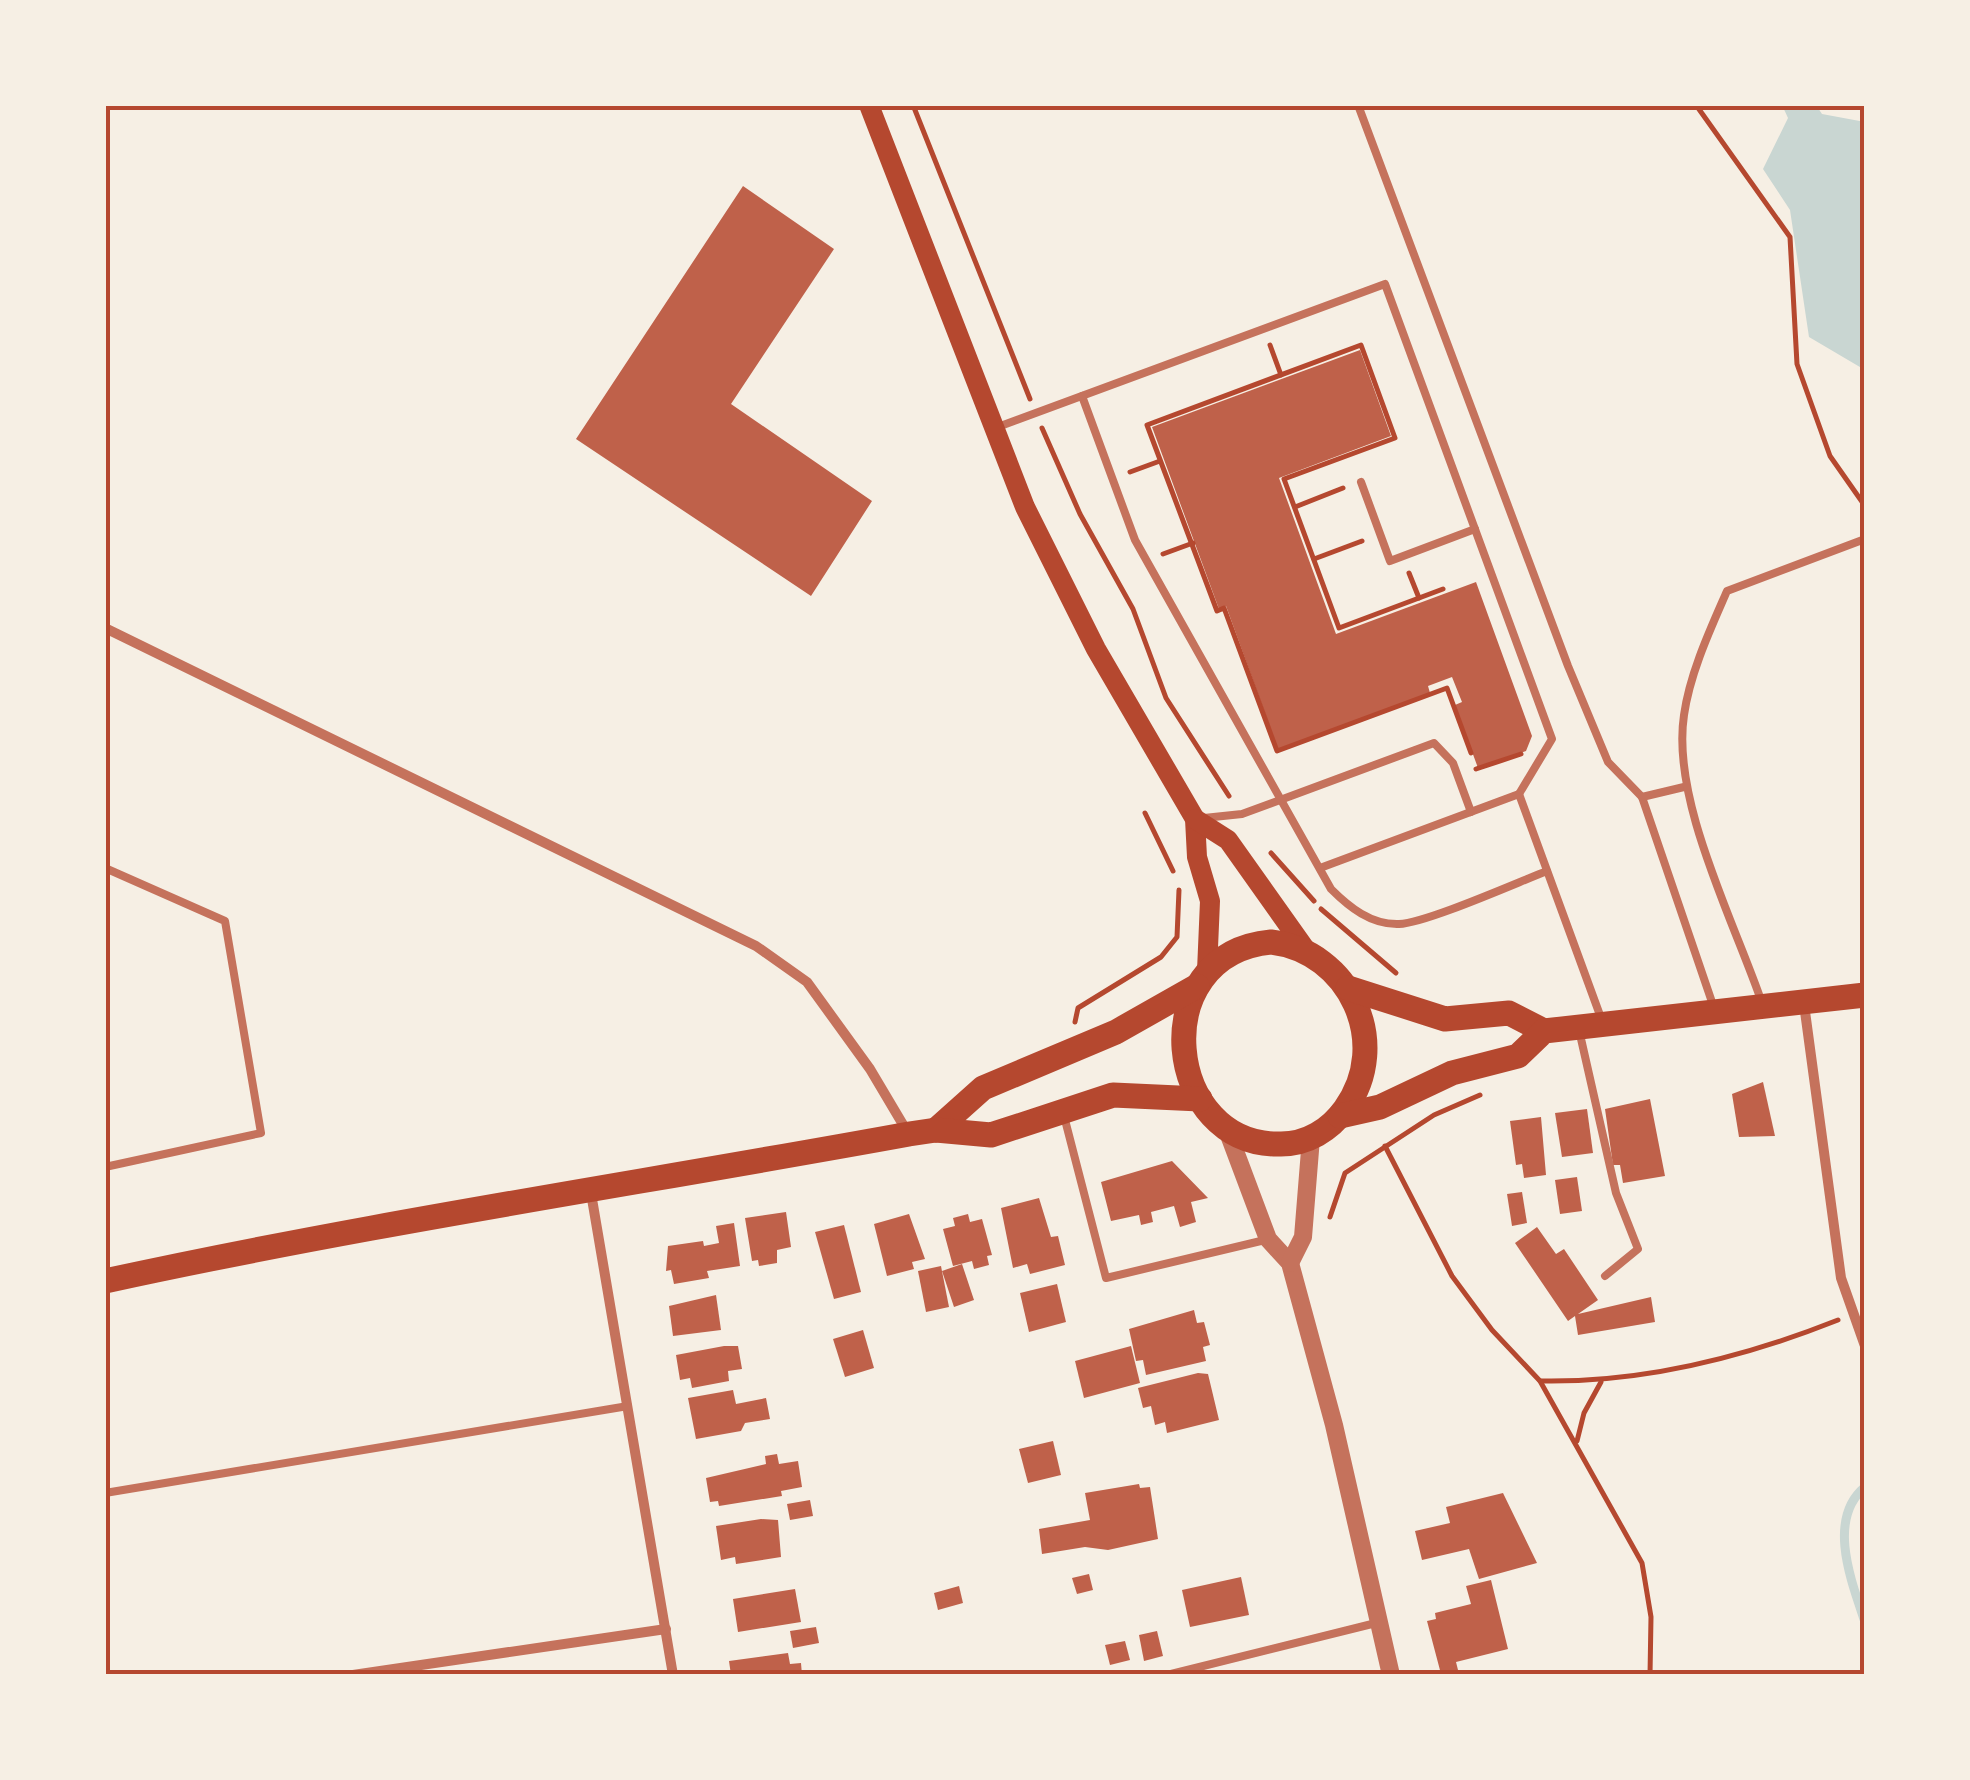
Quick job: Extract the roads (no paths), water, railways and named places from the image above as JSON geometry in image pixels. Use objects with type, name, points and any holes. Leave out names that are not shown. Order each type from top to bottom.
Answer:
[{"type":"main road","points":[[869,105],[1026,507],[1088,631],[1195,820],[1197,857],[1210,901],[1202,978],[1188,1003],[1183,1042],[1191,1081],[1200,1099],[1226,1127],[1259,1143],[1294,1143],[1311,1138],[1340,1116],[1359,1084],[1365,1044],[1363,1025],[1348,988],[1322,960],[1306,950],[1271,942],[1254,944],[1236,949],[1202,978],[1116,1032],[982,1088],[936,1130]]},
{"type":"main road","points":[[1195,820],[1228,840],[1306,950]]},
{"type":"main road","points":[[1348,988],[1445,1019],[1509,1013],[1544,1032]]},
{"type":"main road","points":[[1340,1116],[1380,1107],[1452,1073],[1518,1056],[1544,1032],[1590,1023],[1865,995]]},
{"type":"main road","points":[[105,1281],[310,1236],[590,1192],[908,1134],[936,1130],[991,1136],[1112,1095],[1200,1099]]},
{"type":"street","points":[[105,628],[756,946],[807,982],[870,1069],[908,1134]]},
{"type":"street","points":[[1804,1003],[1841,1278],[1865,1346]]},
{"type":"street","points":[[1226,1127],[1268,1239],[1290,1262],[1328,1400],[1391,1675]]},
{"type":"street","points":[[1290,1262],[1303,1238],[1311,1138]]},
{"type":"street","points":[[590,1192],[673,1675]]},
{"type":"street","points":[[353,1675],[666,1629]]},
{"type":"lane","points":[[1358,105],[1574,682],[1608,762],[1642,798],[1715,1012]]},
{"type":"lane","points":[[995,428],[1384,284],[1552,739],[1519,794],[1320,868]]},
{"type":"lane","points":[[1082,396],[1146,560],[1331,889],[1360,914],[1403,924],[1547,871]]},
{"type":"lane","points":[[1361,482],[1390,561],[1474,529]]},
{"type":"lane","points":[[1764,1007],[1684,787],[1684,716],[1707,636],[1727,591],[1864,539]]},
{"type":"lane","points":[[1195,820],[1242,814],[1434,743],[1453,763],[1471,812]]},
{"type":"lane","points":[[1642,798],[1684,787]]},
{"type":"lane","points":[[1519,794],[1547,871],[1590,1023],[1616,1194],[1638,1250],[1605,1276]]},
{"type":"lane","points":[[105,868],[225,921],[261,1132],[105,1167]]},
{"type":"lane","points":[[1062,1112],[1106,1278],[1268,1239]]},
{"type":"lane","points":[[105,1493],[628,1406]]},
{"type":"lane","points":[[1167,1675],[1379,1623]]},
{"type":"waterway","points":[[1865,1487],[1853,1500],[1844,1533],[1849,1571],[1865,1622]]}]
